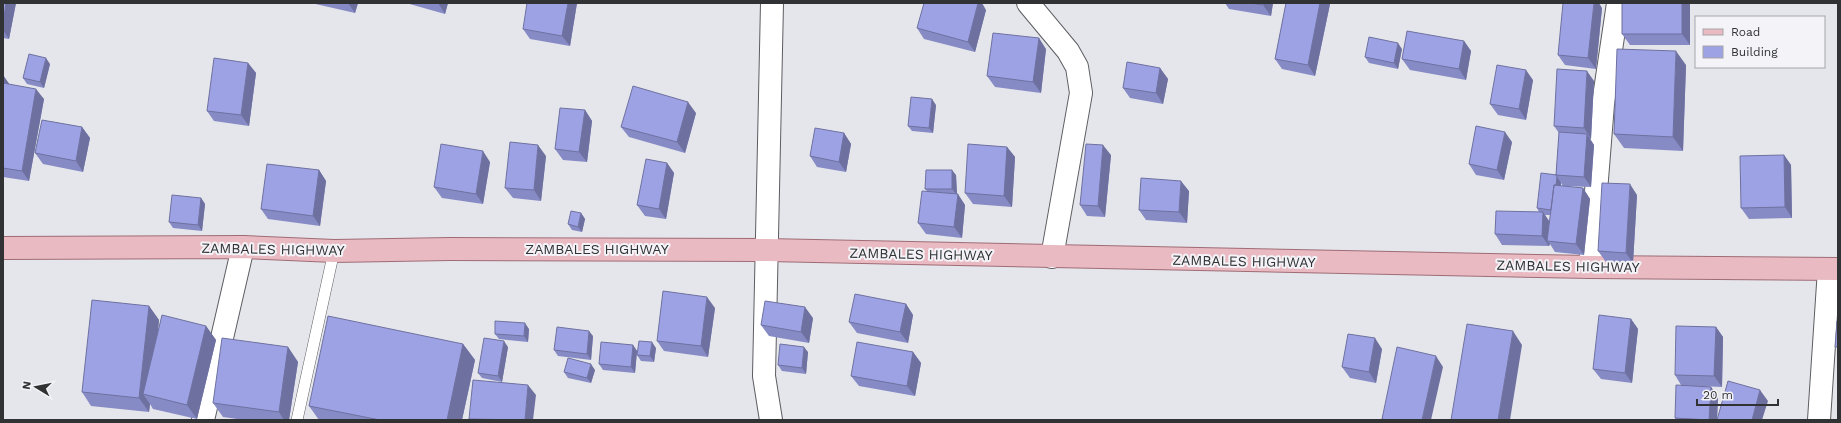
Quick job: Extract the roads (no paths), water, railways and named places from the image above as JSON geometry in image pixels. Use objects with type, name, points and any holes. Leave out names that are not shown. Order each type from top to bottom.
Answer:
[{"type":"main road","name":"ZAMBALES HIGHWAY","points":[[3,248],[243,247],[334,251],[450,249],[768,250],[1590,267],[1833,269]]},
{"type":"street","points":[[771,420],[764,376],[768,250],[772,3]]},
{"type":"street","points":[[1028,3],[1068,51],[1077,67],[1082,93],[1052,257]]},
{"type":"street","points":[[1590,267],[1603,104],[1618,3]]},
{"type":"street","points":[[202,420],[243,247]]},
{"type":"street","points":[[1818,420],[1833,269]]},
{"type":"lane","points":[[296,420],[334,251]]}]
